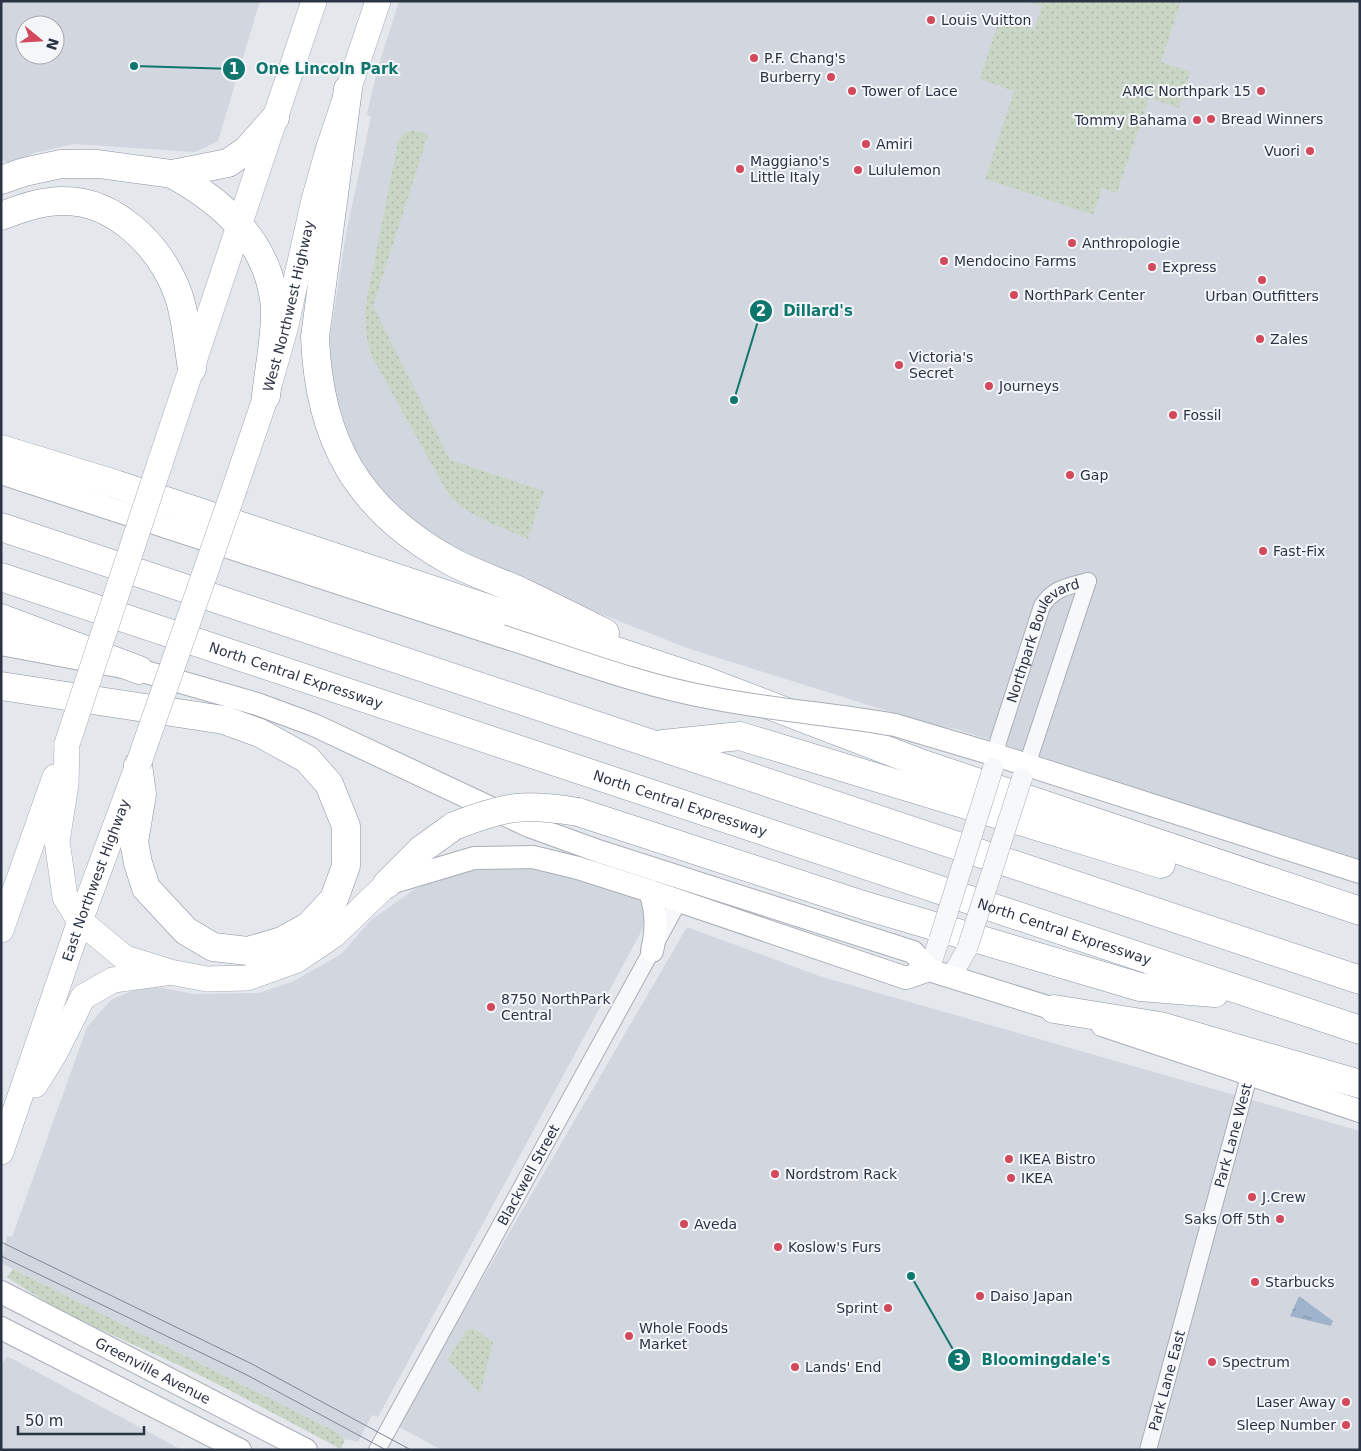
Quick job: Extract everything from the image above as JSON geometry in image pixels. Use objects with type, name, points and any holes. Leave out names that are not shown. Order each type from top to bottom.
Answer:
[{"type":"highway","points":[[348,89],[315,337],[316,371],[324,408],[337,447],[352,474],[396,524],[448,559],[524,593],[706,681]]},
{"type":"highway","points":[[1,180],[24,172],[61,164],[98,164],[172,174],[228,164],[247,150],[275,118]]},
{"type":"highway","points":[[172,174],[200,189],[240,225],[261,254],[272,291],[275,310],[266,396]]},
{"type":"highway","points":[[1,216],[30,205],[64,201],[91,205],[116,216],[142,235],[161,261],[178,294],[192,368]]},
{"type":"highway","points":[[1,432],[30,448],[115,484]]},
{"type":"highway","points":[[1,449],[115,484],[706,681],[923,764],[1360,911]]},
{"type":"highway","points":[[1,527],[1360,980]]},
{"type":"highway","name":"North Central Expressway","points":[[1,577],[1360,1030]]},
{"type":"highway","points":[[1,618],[139,670]]},
{"type":"highway","points":[[1,686],[224,720],[260,734],[307,759],[329,784],[346,826],[346,866],[334,899],[309,926],[282,941],[248,951],[212,947],[186,931],[146,888],[138,863],[134,842],[142,794],[138,765]]},
{"type":"highway","points":[[653,745],[740,736],[937,794],[1360,929]]},
{"type":"highway","points":[[387,884],[422,849],[454,826],[491,812],[518,806],[548,807],[578,812],[866,906],[1140,987],[1257,996]]},
{"type":"highway","points":[[1054,1009],[1160,1026],[1360,1084]]},
{"type":"main road","points":[[1,930],[67,744],[314,1]]},
{"type":"main road","name":"West Northwest Highway","points":[[192,609],[266,396],[285,329],[314,200],[348,89],[378,1]]},
{"type":"main road","points":[[1,473],[664,688],[712,698],[836,714],[895,725],[995,762],[1360,872]]},
{"type":"main road","name":"East Northwest Highway","points":[[1,1152],[80,921],[138,765],[192,609]]},
{"type":"main road","points":[[1,644],[139,670],[257,704],[314,725],[529,826],[601,852],[913,952],[929,970],[1054,1009],[1249,1076],[1360,1111]]},
{"type":"main road","points":[[67,744],[66,784],[57,840],[65,897],[80,921],[124,958],[170,972],[207,979],[247,978],[297,960],[334,935],[387,884],[474,858],[501,856],[533,858],[578,868],[906,978],[929,970]]},
{"type":"main road","points":[[650,891],[657,918],[657,931],[652,951]]},
{"type":"main road","points":[[10,1126],[55,1053],[83,997],[113,980],[170,972]]},
{"type":"main road","name":"Greenville Avenue","points":[[1,1292],[306,1450]]},
{"type":"main road","points":[[1,1328],[240,1450]]},
{"type":"street","name":"Northpark Boulevard","points":[[929,970],[995,762],[998,742],[1042,606],[1056,589],[1088,581],[966,949],[951,977]]},
{"type":"street","name":"Blackwell Street","points":[[377,1450],[679,901]]},
{"type":"street","name":"Park Lane West","points":[[1186,1311],[1249,1076]]},
{"type":"street","name":"Park Lane East","points":[[1148,1450],[1186,1311]]},
{"type":"shaded area","points":[[1,1],[260,1],[218,141],[195,152],[74,144],[33,153],[14,165],[1,160]]},
{"type":"shaded area","points":[[399,1],[1360,1],[1360,860],[956,729],[935,726],[687,648],[594,611],[461,552],[404,516],[369,477],[347,436],[330,377],[329,345],[346,234],[371,117],[367,114],[377,71]]},
{"type":"shaded area","points":[[493,867],[552,870],[638,895],[648,912],[641,932],[378,1417],[372,1415],[358,1442],[345,1439],[336,1432],[1,1263],[7,1236],[12,1237],[87,1027],[111,1000],[146,985],[194,994],[259,993],[294,981],[341,954],[371,920],[415,889],[459,871]]},
{"type":"shaded area","points":[[687,927],[819,976],[1360,1131],[1360,1450],[442,1450],[397,1426]]},
{"type":"shaded area","points":[[7,1356],[182,1450],[1,1450],[1,1367]]},
{"type":"green space","points":[[1026,1],[1181,1],[1161,62],[1190,72],[1179,108],[1149,98],[1117,193],[1102,188],[1093,215],[985,179],[1014,91],[980,79],[1000,18],[1034,29],[1042,6]]},
{"type":"green space","points":[[413,130],[428,135],[373,306],[450,460],[544,491],[528,539],[477,516],[450,497],[371,355],[366,334],[365,309],[398,142],[404,133]]},
{"type":"green space","points":[[13,1269],[336,1432],[345,1439],[341,1449],[189,1370],[50,1304],[7,1277]]},
{"type":"green space","points":[[467,1329],[474,1329],[493,1342],[480,1394],[448,1360]]},
{"type":"water","points":[[1299,1296],[1333,1321],[1331,1326],[1290,1316]]},
{"type":"tram line","points":[[1,1242],[252,1364],[411,1450]]},
{"type":"tram line","points":[[1,1256],[247,1375],[386,1450]]},
{"type":"place","name":"Louis Vuitton","points":[[931,20]]},
{"type":"place","name":"P.F. Chang's","points":[[754,58]]},
{"type":"place","name":"One Lincoln Park","points":[[134,66]]},
{"type":"place","name":"Burberry","points":[[831,77]]},
{"type":"place","name":"Tower of Lace","points":[[852,91]]},
{"type":"place","name":"AMC Northpark 15","points":[[1261,91]]},
{"type":"place","name":"Bread Winners","points":[[1211,119]]},
{"type":"place","name":"Tommy Bahama","points":[[1197,120]]},
{"type":"place","name":"Amiri","points":[[866,144]]},
{"type":"place","name":"Vuori","points":[[1310,151]]},
{"type":"place","name":"Maggiano's Little Italy","points":[[740,169]]},
{"type":"place","name":"Lululemon","points":[[858,170]]},
{"type":"place","name":"Anthropologie","points":[[1072,243]]},
{"type":"place","name":"Mendocino Farms","points":[[944,261]]},
{"type":"place","name":"Express","points":[[1152,267]]},
{"type":"place","name":"Urban Outfitters","points":[[1262,280]]},
{"type":"place","name":"NorthPark Center","points":[[1014,295]]},
{"type":"place","name":"Zales","points":[[1260,339]]},
{"type":"place","name":"Victoria's Secret","points":[[899,365]]},
{"type":"place","name":"Journeys","points":[[989,386]]},
{"type":"place","name":"Dillard's","points":[[734,400]]},
{"type":"place","name":"Fossil","points":[[1173,415]]},
{"type":"place","name":"Gap","points":[[1070,475]]},
{"type":"place","name":"Fast-Fix","points":[[1263,551]]},
{"type":"place","name":"8750 NorthPark Central","points":[[491,1007]]},
{"type":"place","name":"IKEA Bistro","points":[[1009,1159]]},
{"type":"place","name":"Nordstrom Rack","points":[[775,1174]]},
{"type":"place","name":"IKEA","points":[[1011,1178]]},
{"type":"place","name":"J.Crew","points":[[1252,1197]]},
{"type":"place","name":"Saks Off 5th","points":[[1280,1219]]},
{"type":"place","name":"Aveda","points":[[684,1224]]},
{"type":"place","name":"Koslow's Furs","points":[[778,1247]]},
{"type":"place","name":"Bloomingdale's","points":[[911,1276]]},
{"type":"place","name":"Starbucks","points":[[1255,1282]]},
{"type":"place","name":"Daiso Japan","points":[[980,1296]]},
{"type":"place","name":"Sprint","points":[[888,1308]]},
{"type":"place","name":"Whole Foods Market","points":[[629,1336]]},
{"type":"place","name":"Spectrum","points":[[1212,1362]]},
{"type":"place","name":"Lands' End","points":[[795,1367]]},
{"type":"place","name":"Laser Away","points":[[1346,1402]]},
{"type":"place","name":"Sleep Number","points":[[1346,1425]]}]
